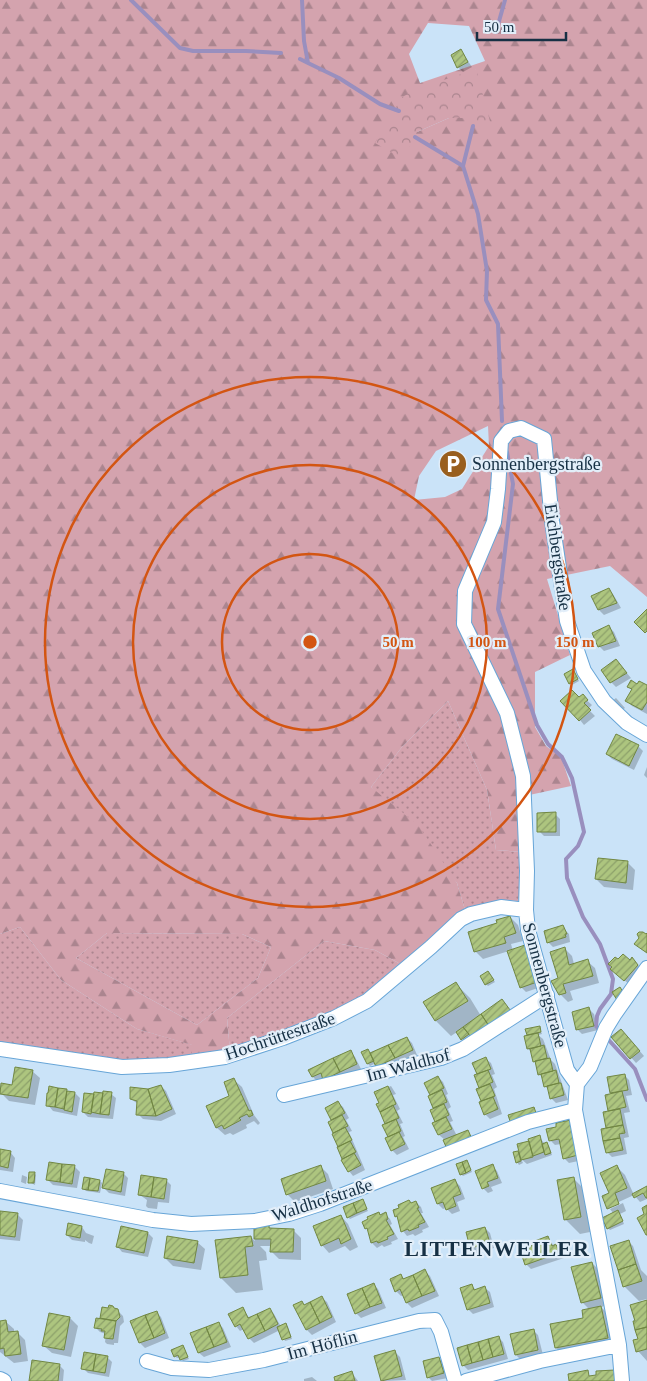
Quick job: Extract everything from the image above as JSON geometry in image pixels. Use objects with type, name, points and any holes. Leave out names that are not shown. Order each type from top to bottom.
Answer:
[{"type":"street","name":"Sonnenbergstraße","points":[[544,440],[521,428],[509,431],[501,440],[494,522],[465,591],[464,624],[507,713],[523,776],[528,871],[526,910],[528,930],[567,1070],[577,1084]]},
{"type":"street","name":"Eichbergstraße","points":[[544,440],[552,521],[566,620],[584,672],[604,702],[626,723],[647,735]]},
{"type":"street","name":"Hochrüttestraße","points":[[0,1049],[122,1067],[169,1065],[225,1057],[283,1038],[334,1018],[367,1000],[431,947],[461,919],[471,914],[501,907],[526,910]]},
{"type":"street","points":[[622,1381],[619,1345],[575,1110],[577,1084],[590,1068],[606,1028],[619,1006],[647,968]]},
{"type":"street","name":"Im Waldhof","points":[[284,1095],[441,1058],[464,1049],[547,995]]},
{"type":"street","name":"Waldhofstraße","points":[[0,1191],[153,1220],[191,1224],[255,1221],[289,1214],[320,1204],[528,1122],[575,1110]]},
{"type":"street","name":"Im Höflin","points":[[147,1360],[172,1368],[209,1370],[264,1360],[419,1321],[435,1320],[442,1332],[455,1381]]},
{"type":"street","points":[[466,1381],[540,1361],[619,1345]]},
{"type":"street","points":[[0,1379],[4,1381]]},
{"type":"green space","points":[[0,0],[647,0],[647,597],[610,566],[547,579],[570,655],[535,672],[535,727],[546,746],[561,757],[571,786],[520,797],[522,852],[496,850],[487,790],[448,701],[402,747],[371,787],[418,825],[457,883],[465,910],[404,966],[375,950],[324,941],[227,1018],[230,1051],[192,1058],[192,1045],[137,1029],[61,980],[20,927],[0,934]],"holes":[[[428,23],[469,26],[485,61],[420,83],[409,54]],[[476,69],[468,118],[449,118],[417,132]],[[488,426],[489,446],[462,489],[445,497],[414,500],[419,476],[436,451]],[[107,933],[242,934],[271,947],[258,978],[197,1025],[76,958]]]},
{"type":"green space","points":[[476,69],[491,125],[468,118],[449,118],[417,132],[403,159],[375,143],[402,97],[420,88]]},
{"type":"green space","points":[[448,701],[487,790],[496,850],[522,852],[523,873],[518,901],[504,900],[465,910],[457,883],[371,787],[402,747]]},
{"type":"green space","points":[[20,927],[61,980],[137,1029],[193,1045],[192,1058],[108,1061],[0,1046],[0,934]]},
{"type":"green space","points":[[107,933],[242,934],[271,947],[258,978],[197,1025],[76,958]]},
{"type":"green space","points":[[324,941],[375,950],[404,966],[366,995],[338,1012],[230,1051],[227,1018]]},
{"type":"building","points":[[461,49],[468,62],[457,68],[451,55]]},
{"type":"building","points":[[609,588],[617,603],[598,610],[591,596]]},
{"type":"building","points":[[647,609],[647,631],[645,633],[634,622]]},
{"type":"building","points":[[609,625],[616,641],[598,647],[592,633]]},
{"type":"building","points":[[616,659],[627,673],[610,683],[601,670]]},
{"type":"building","points":[[573,669],[578,679],[569,684],[564,674]]},
{"type":"building","points":[[631,680],[637,684],[639,681],[647,685],[647,702],[642,710],[625,701],[632,689],[627,687]]},
{"type":"building","points":[[572,690],[579,697],[583,694],[588,700],[584,703],[591,710],[579,721],[560,701]]},
{"type":"building","points":[[616,734],[639,745],[629,766],[606,754]]},
{"type":"building","points":[[556,812],[556,832],[537,832],[537,813]]},
{"type":"building","points":[[598,858],[628,861],[626,883],[595,879]]},
{"type":"building","points":[[510,916],[516,933],[504,937],[506,943],[474,952],[468,932],[497,923],[496,920]]},
{"type":"building","points":[[563,925],[567,934],[565,934],[566,937],[547,943],[544,931]]},
{"type":"building","points":[[639,932],[647,933],[647,953],[634,944],[639,938],[637,934]]},
{"type":"building","points":[[528,944],[540,981],[520,988],[507,951]]},
{"type":"building","points":[[565,947],[569,965],[588,959],[593,976],[563,984],[566,993],[559,995],[551,981],[558,978],[550,952]]},
{"type":"building","points":[[623,954],[630,960],[632,957],[638,965],[624,981],[610,969],[612,967],[608,964],[615,957],[618,959]]},
{"type":"building","points":[[488,971],[494,980],[485,985],[480,976]]},
{"type":"building","points":[[456,982],[468,1001],[435,1021],[423,1002]]},
{"type":"building","points":[[620,987],[625,995],[617,1000],[612,992]]},
{"type":"building","points":[[502,999],[513,1014],[491,1029],[481,1014]]},
{"type":"building","points":[[589,1007],[594,1026],[576,1030],[572,1012]]},
{"type":"building","points":[[481,1014],[491,1029],[474,1041],[463,1027]]},
{"type":"building","points":[[540,1026],[541,1032],[527,1035],[525,1029]]},
{"type":"building","points":[[463,1027],[469,1034],[461,1040],[456,1032]]},
{"type":"building","points":[[621,1029],[640,1051],[630,1059],[611,1037]]},
{"type":"building","points":[[538,1033],[541,1046],[527,1049],[524,1036]]},
{"type":"building","points":[[407,1037],[413,1050],[395,1058],[388,1045]]},
{"type":"building","points":[[388,1045],[395,1058],[376,1067],[370,1053]]},
{"type":"building","points":[[544,1045],[547,1058],[533,1062],[530,1049]]},
{"type":"building","points":[[368,1049],[374,1061],[367,1064],[361,1052]]},
{"type":"building","points":[[351,1050],[357,1064],[340,1072],[333,1058]]},
{"type":"building","points":[[486,1057],[491,1069],[477,1074],[472,1063]]},
{"type":"building","points":[[333,1058],[340,1072],[323,1080],[321,1073],[312,1077],[308,1070]]},
{"type":"building","points":[[550,1058],[553,1071],[538,1075],[535,1061]]},
{"type":"building","points":[[15,1067],[33,1070],[28,1098],[0,1094],[1,1083],[12,1085]]},
{"type":"building","points":[[488,1070],[493,1082],[479,1088],[474,1075]]},
{"type":"building","points":[[556,1070],[559,1083],[544,1087],[541,1074]]},
{"type":"building","points":[[625,1074],[628,1090],[610,1093],[607,1077]]},
{"type":"building","points":[[438,1076],[444,1088],[430,1095],[424,1083]]},
{"type":"building","points":[[234,1078],[249,1111],[251,1110],[253,1115],[249,1117],[247,1114],[239,1118],[241,1120],[224,1129],[222,1125],[216,1128],[206,1106],[229,1096],[224,1082]]},
{"type":"building","points":[[561,1083],[564,1095],[550,1099],[547,1086]]},
{"type":"building","points":[[490,1084],[495,1096],[481,1101],[476,1089]]},
{"type":"building","points":[[161,1085],[172,1109],[156,1116],[148,1089]]},
{"type":"building","points":[[49,1086],[58,1088],[55,1107],[46,1106]]},
{"type":"building","points":[[388,1086],[396,1104],[380,1112],[376,1104],[379,1103],[374,1092]]},
{"type":"building","points":[[130,1087],[148,1089],[156,1116],[136,1115],[137,1101],[130,1099]]},
{"type":"building","points":[[58,1088],[67,1089],[64,1109],[55,1107]]},
{"type":"building","points":[[442,1090],[447,1102],[433,1108],[428,1096]]},
{"type":"building","points":[[67,1091],[75,1092],[72,1112],[64,1110]]},
{"type":"building","points":[[103,1091],[112,1092],[109,1115],[100,1114]]},
{"type":"building","points":[[622,1091],[626,1107],[608,1111],[605,1095]]},
{"type":"building","points":[[94,1092],[103,1093],[100,1114],[91,1112]]},
{"type":"building","points":[[84,1093],[94,1094],[91,1114],[82,1112]]},
{"type":"building","points":[[493,1097],[498,1109],[484,1115],[479,1102]]},
{"type":"building","points":[[338,1101],[345,1113],[331,1120],[325,1108]]},
{"type":"building","points":[[444,1104],[449,1115],[435,1122],[430,1110]]},
{"type":"building","points":[[393,1105],[399,1118],[385,1124],[380,1112]]},
{"type":"building","points":[[534,1107],[537,1116],[511,1124],[508,1115]]},
{"type":"building","points":[[620,1109],[623,1125],[606,1128],[603,1112]]},
{"type":"building","points":[[342,1115],[348,1126],[333,1133],[328,1122]]},
{"type":"building","points":[[446,1117],[452,1129],[438,1135],[432,1123]]},
{"type":"building","points":[[396,1119],[401,1131],[388,1137],[382,1125]]},
{"type":"building","points":[[571,1120],[578,1155],[563,1159],[559,1139],[549,1141],[546,1129],[556,1127],[556,1123]]},
{"type":"building","points":[[623,1125],[625,1133],[619,1134],[620,1138],[603,1141],[601,1129]]},
{"type":"building","points":[[345,1127],[352,1140],[338,1147],[332,1134]]},
{"type":"building","points":[[468,1130],[472,1139],[447,1149],[443,1140]]},
{"type":"building","points":[[399,1132],[405,1144],[391,1151],[385,1138]]},
{"type":"building","points":[[540,1135],[544,1152],[533,1156],[528,1139]]},
{"type":"building","points":[[620,1138],[623,1150],[606,1153],[603,1141]]},
{"type":"building","points":[[350,1141],[356,1152],[342,1159],[337,1147]]},
{"type":"building","points":[[529,1141],[533,1157],[521,1160],[517,1144]]},
{"type":"building","points":[[547,1142],[551,1153],[545,1155],[542,1144]]},
{"type":"building","points":[[0,1149],[11,1151],[8,1168],[0,1166]]},
{"type":"building","points":[[518,1151],[521,1161],[516,1163],[513,1152]]},
{"type":"building","points":[[354,1153],[361,1165],[348,1172],[341,1160]]},
{"type":"building","points":[[467,1160],[471,1170],[466,1173],[462,1162]]},
{"type":"building","points":[[49,1162],[62,1164],[60,1182],[46,1180]]},
{"type":"building","points":[[462,1162],[466,1173],[460,1175],[456,1164]]},
{"type":"building","points":[[62,1164],[75,1165],[72,1184],[60,1182]]},
{"type":"building","points":[[493,1164],[498,1178],[487,1182],[489,1186],[482,1189],[475,1171]]},
{"type":"building","points":[[321,1165],[326,1181],[286,1195],[281,1179]]},
{"type":"building","points":[[617,1165],[627,1188],[615,1193],[619,1204],[607,1209],[602,1196],[609,1193],[600,1173]]},
{"type":"building","points":[[106,1169],[124,1172],[121,1192],[102,1188]]},
{"type":"building","points":[[29,1172],[35,1172],[34,1183],[28,1183]]},
{"type":"building","points":[[141,1175],[154,1177],[151,1197],[138,1195]]},
{"type":"building","points":[[84,1177],[90,1178],[88,1190],[82,1189]]},
{"type":"building","points":[[154,1177],[167,1179],[164,1199],[151,1197]]},
{"type":"building","points":[[574,1177],[581,1217],[564,1220],[557,1180]]},
{"type":"building","points":[[90,1178],[100,1180],[98,1191],[88,1190]]},
{"type":"building","points":[[455,1179],[461,1194],[453,1197],[456,1206],[446,1210],[443,1202],[437,1204],[431,1188]]},
{"type":"building","points":[[647,1186],[647,1198],[643,1193],[634,1198],[632,1194]]},
{"type":"building","points":[[363,1199],[367,1209],[357,1213],[353,1203]]},
{"type":"building","points":[[409,1200],[411,1203],[416,1201],[419,1208],[417,1208],[425,1222],[418,1225],[419,1227],[401,1232],[397,1216],[395,1217],[393,1210],[399,1208],[398,1205]]},
{"type":"building","points":[[353,1203],[357,1213],[347,1218],[343,1207]]},
{"type":"building","points":[[647,1205],[646,1235],[637,1218],[644,1214],[642,1208]]},
{"type":"building","points":[[618,1210],[623,1221],[607,1229],[602,1218]]},
{"type":"building","points":[[0,1211],[18,1213],[15,1237],[0,1235]]},
{"type":"building","points":[[379,1212],[380,1215],[386,1212],[388,1219],[386,1220],[394,1234],[378,1243],[377,1241],[371,1243],[367,1228],[365,1229],[362,1222],[368,1219],[367,1217]]},
{"type":"building","points":[[341,1215],[351,1239],[341,1244],[339,1238],[321,1246],[313,1226]]},
{"type":"building","points":[[68,1223],[82,1226],[80,1238],[66,1235]]},
{"type":"building","points":[[254,1225],[294,1229],[293,1252],[270,1252],[271,1239],[254,1239]]},
{"type":"building","points":[[121,1226],[148,1232],[144,1253],[116,1247]]},
{"type":"building","points":[[485,1227],[490,1243],[470,1248],[466,1232]]},
{"type":"building","points":[[167,1236],[198,1241],[194,1263],[164,1258]]},
{"type":"building","points":[[251,1236],[253,1246],[245,1247],[248,1275],[220,1278],[215,1240]]},
{"type":"building","points":[[548,1236],[552,1246],[556,1244],[559,1253],[525,1265],[520,1250],[533,1245],[532,1242]]},
{"type":"building","points":[[629,1240],[636,1264],[618,1270],[610,1246]]},
{"type":"building","points":[[592,1262],[601,1298],[581,1303],[571,1267]]},
{"type":"building","points":[[636,1264],[642,1281],[623,1287],[618,1270]]},
{"type":"building","points":[[425,1269],[435,1291],[422,1296],[413,1275]]},
{"type":"building","points":[[401,1274],[403,1279],[413,1275],[422,1296],[406,1303],[400,1289],[395,1292],[390,1279]]},
{"type":"building","points":[[374,1283],[382,1303],[370,1307],[362,1288]]},
{"type":"building","points":[[472,1284],[474,1290],[485,1286],[490,1303],[467,1310],[460,1288]]},
{"type":"building","points":[[362,1288],[370,1307],[355,1314],[347,1294]]},
{"type":"building","points":[[322,1296],[332,1317],[320,1323],[310,1302]]},
{"type":"building","points":[[647,1300],[647,1327],[635,1330],[633,1321],[635,1321],[630,1305]]},
{"type":"building","points":[[302,1301],[304,1305],[310,1302],[320,1323],[306,1330],[293,1305]]},
{"type":"building","points":[[109,1305],[118,1309],[120,1317],[116,1321],[100,1318],[102,1307],[108,1308]]},
{"type":"building","points":[[601,1306],[608,1338],[555,1348],[550,1324],[583,1318],[582,1310]]},
{"type":"building","points":[[243,1307],[248,1318],[257,1314],[265,1331],[248,1339],[240,1324],[235,1327],[228,1314]]},
{"type":"building","points":[[270,1308],[278,1324],[265,1331],[257,1314]]},
{"type":"building","points":[[157,1311],[165,1333],[154,1338],[145,1315]]},
{"type":"building","points":[[49,1313],[70,1317],[64,1350],[42,1346]]},
{"type":"building","points":[[145,1315],[154,1338],[139,1343],[130,1321]]},
{"type":"building","points":[[96,1318],[116,1321],[113,1339],[104,1338],[105,1331],[94,1328]]},
{"type":"building","points":[[6,1320],[8,1332],[18,1331],[21,1354],[5,1356],[4,1348],[0,1349],[0,1321]]},
{"type":"building","points":[[219,1322],[227,1342],[214,1347],[206,1327]]},
{"type":"building","points":[[286,1323],[291,1337],[282,1340],[277,1327]]},
{"type":"building","points":[[206,1327],[214,1347],[198,1353],[190,1333]]},
{"type":"building","points":[[647,1327],[647,1349],[636,1352],[633,1340],[638,1339],[635,1330]]},
{"type":"building","points":[[534,1329],[538,1350],[515,1355],[510,1334]]},
{"type":"building","points":[[499,1336],[504,1354],[493,1357],[488,1339]]},
{"type":"building","points":[[488,1339],[493,1357],[483,1360],[478,1342]]},
{"type":"building","points":[[478,1342],[483,1360],[472,1363],[467,1345]]},
{"type":"building","points":[[183,1345],[188,1357],[180,1360],[178,1355],[174,1357],[171,1350]]},
{"type":"building","points":[[467,1345],[472,1363],[462,1366],[457,1348]]},
{"type":"building","points":[[395,1350],[402,1376],[381,1381],[374,1356]]},
{"type":"building","points":[[84,1352],[96,1354],[93,1371],[81,1369]]},
{"type":"building","points":[[96,1354],[108,1356],[105,1373],[93,1371]]},
{"type":"building","points":[[439,1357],[444,1373],[427,1378],[423,1361]]},
{"type":"building","points":[[32,1360],[60,1364],[58,1381],[29,1381]]},
{"type":"building","points":[[588,1370],[589,1376],[596,1375],[596,1371],[615,1370],[616,1381],[569,1381],[568,1374]]},
{"type":"building","points":[[352,1371],[355,1381],[335,1381],[334,1377]]},
{"type":"waterway","points":[[131,0],[180,48],[193,51],[281,53]]},
{"type":"waterway","points":[[302,0],[304,41],[308,63],[339,78],[380,104],[399,111]]},
{"type":"waterway","points":[[496,32],[505,0]]},
{"type":"waterway","points":[[300,59],[308,63]]},
{"type":"waterway","points":[[473,126],[463,166],[478,214],[487,271],[486,300],[498,324],[502,421]]},
{"type":"waterway","points":[[415,137],[463,166]]},
{"type":"waterway","points":[[507,452],[513,484],[498,609],[537,725],[548,744],[562,757],[572,778],[584,832],[578,846],[566,859],[567,878],[583,917],[600,944],[613,979],[611,994],[597,1016],[596,1026],[601,1032]]},
{"type":"waterway","points":[[606,1037],[635,1069],[647,1100]]},
{"type":"place","name":"Sonnenbergstraße","points":[[453,464]]},
{"type":"district","name":"LITTENWEILER","points":[[497,1248]]}]
